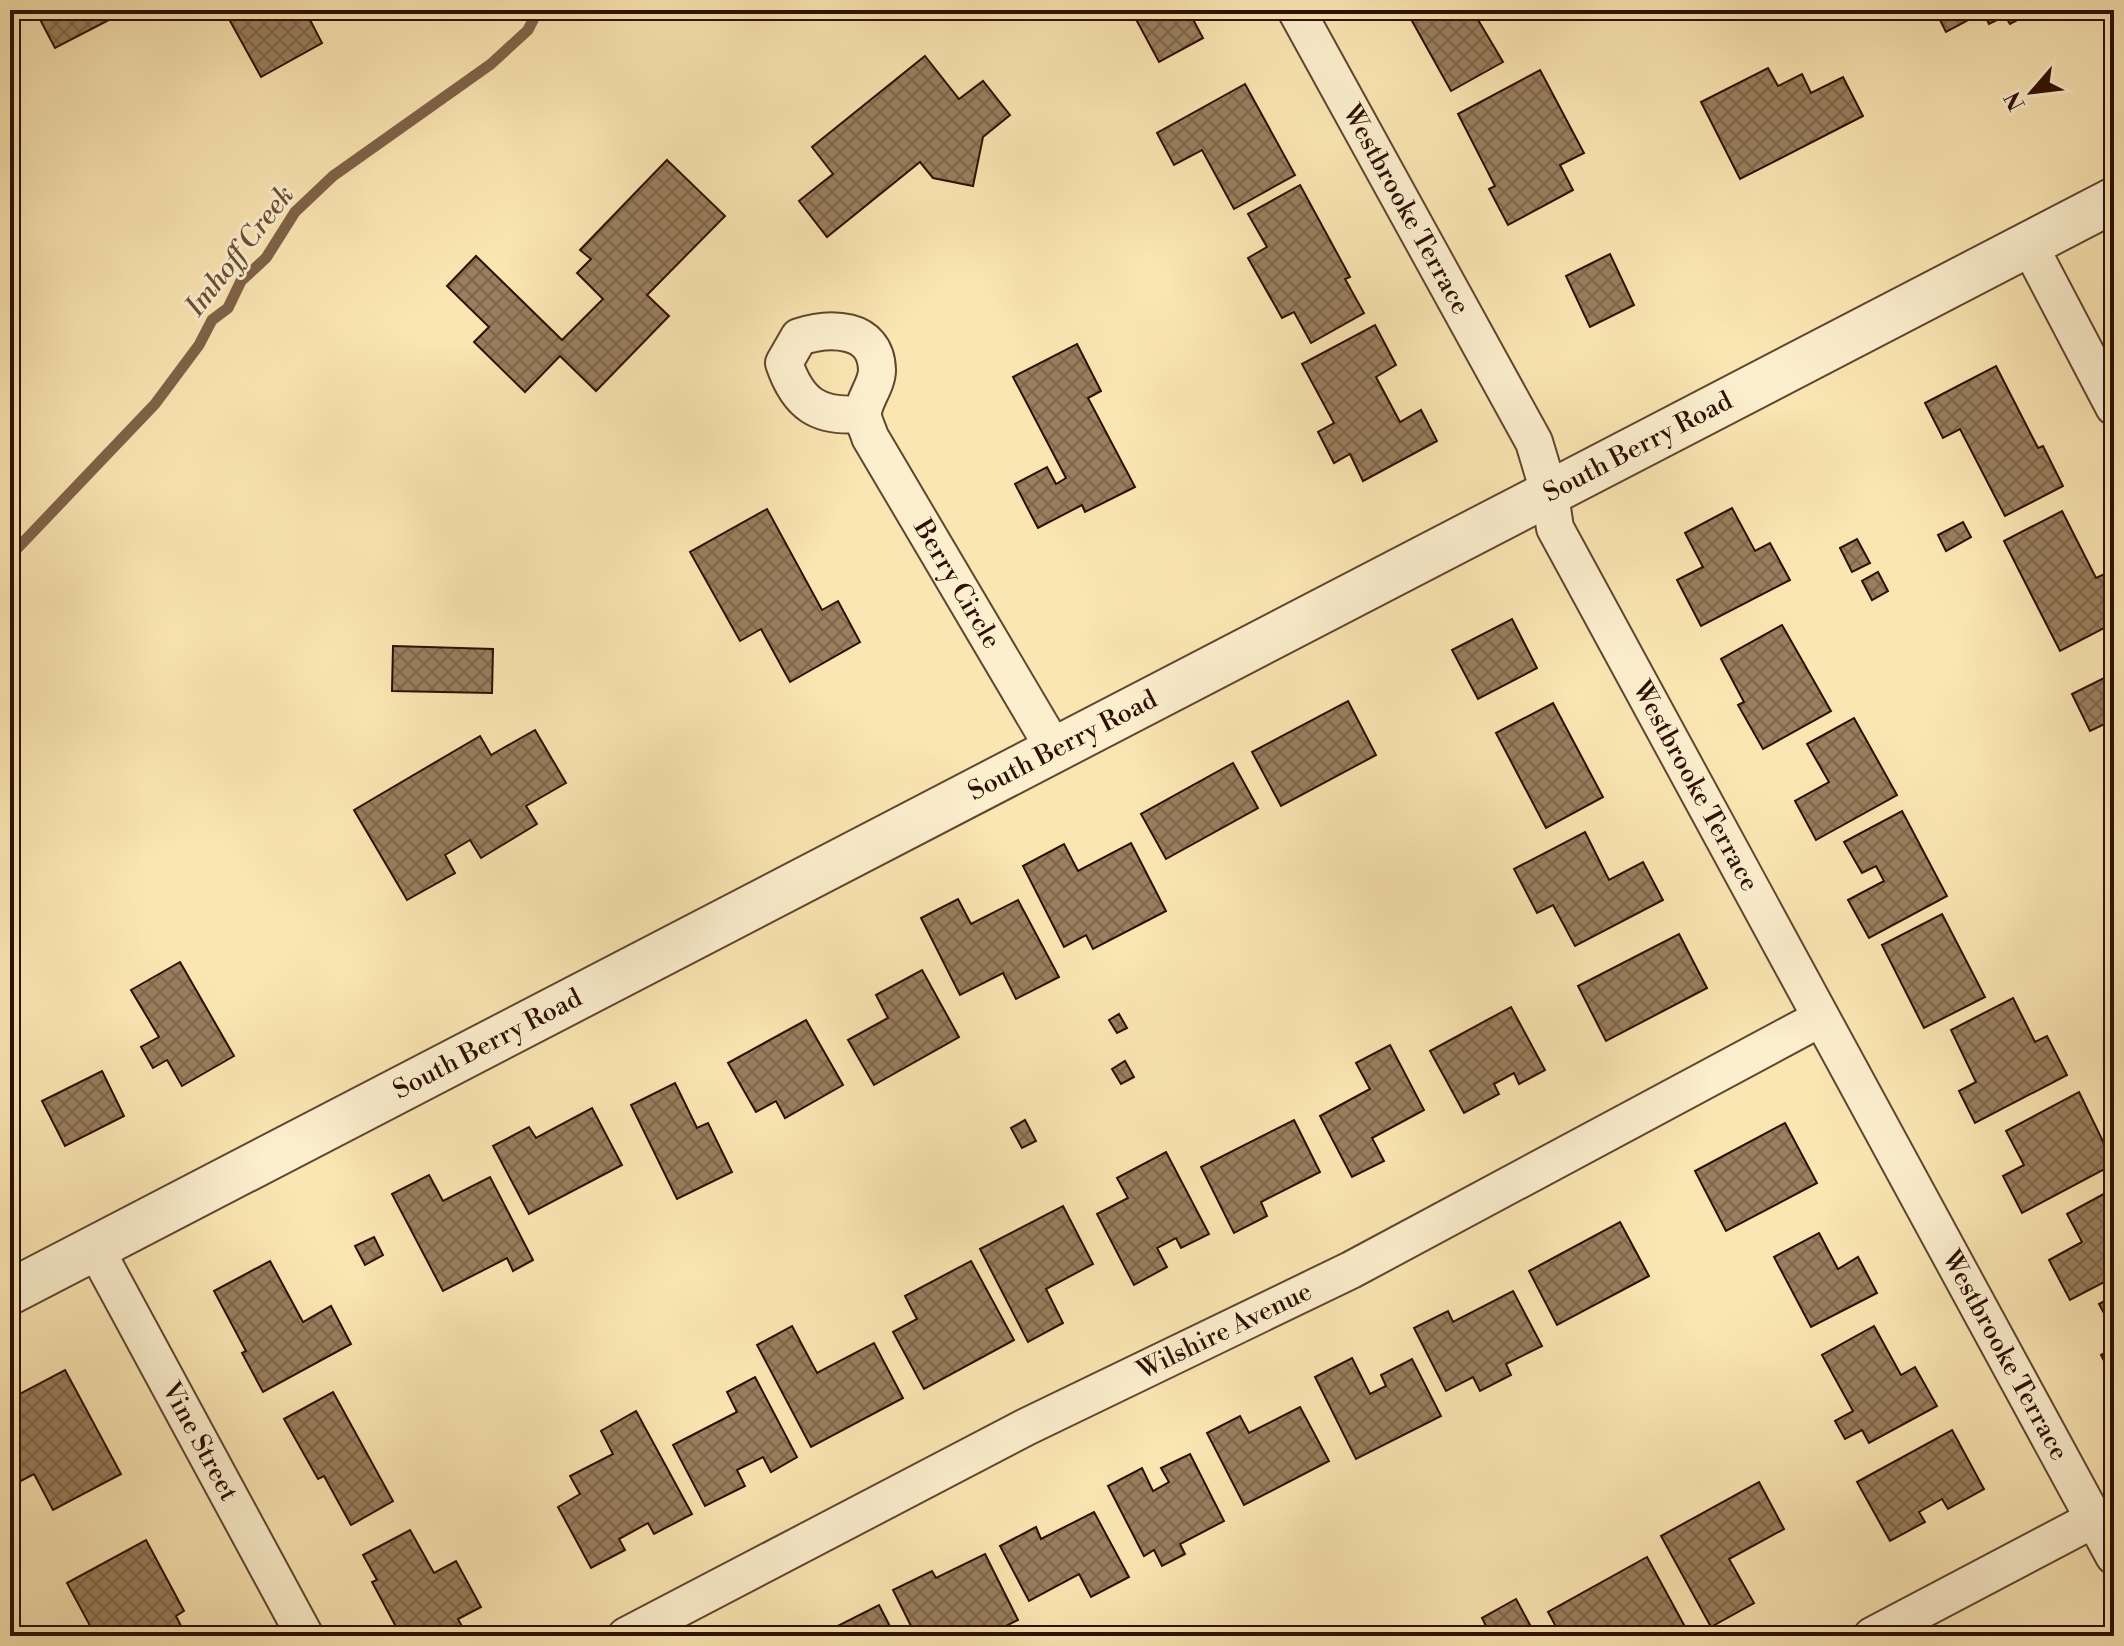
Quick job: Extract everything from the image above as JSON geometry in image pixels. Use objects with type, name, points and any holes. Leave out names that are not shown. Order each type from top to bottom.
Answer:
[{"type":"street","name":"Westbrooke Terrace","points":[[1296,10],[1534,442],[1550,495],[1555,528],[2114,1556]]},
{"type":"street","name":"South Berry Road","points":[[10,1292],[1056,752],[2114,200]]},
{"type":"street","points":[[2029,245],[2114,407]]},
{"type":"street","name":"Berry Circle","points":[[862,414],[870,437],[1056,752]]},
{"type":"street","name":"Wilshire Avenue","points":[[626,1636],[1012,1434],[1351,1270],[1821,1018]]},
{"type":"street","name":"Vine Street","points":[[95,1248],[305,1636]]},
{"type":"street","points":[[1872,1636],[2094,1519]]},
{"type":"building","points":[[35,10],[128,10],[55,48]]},
{"type":"building","points":[[224,10],[320,10],[308,16],[322,43],[261,77]]},
{"type":"building","points":[[1131,10],[1188,10],[1203,38],[1159,62]]},
{"type":"building","points":[[1393,10],[1480,10],[1474,13],[1503,62],[1451,91],[1407,12],[1397,18]]},
{"type":"building","points":[[1935,10],[2036,10],[2010,24],[2005,16],[1989,24],[1983,12],[1946,32]]},
{"type":"building","points":[[925,56],[959,99],[983,81],[1010,115],[983,137],[973,186],[933,178],[920,162],[827,237],[799,201],[833,174],[812,147]]},
{"type":"building","points":[[1768,68],[1778,86],[1802,74],[1811,93],[1843,77],[1863,116],[1740,179],[1701,102]]},
{"type":"building","points":[[1540,70],[1584,153],[1560,165],[1573,190],[1508,225],[1489,189],[1495,186],[1458,114]]},
{"type":"building","points":[[1245,84],[1295,175],[1234,209],[1202,150],[1174,165],[1157,133]]},
{"type":"building","points":[[667,160],[725,216],[647,295],[669,316],[596,391],[560,356],[525,392],[474,342],[489,327],[447,286],[476,256],[562,340],[603,299],[577,273],[591,259],[580,250]]},
{"type":"building","points":[[1300,185],[1350,277],[1345,279],[1364,313],[1311,343],[1294,312],[1282,318],[1248,258],[1267,247],[1248,214]]},
{"type":"building","points":[[1610,254],[1634,305],[1590,327],[1566,276]]},
{"type":"building","points":[[1375,325],[1396,365],[1376,377],[1400,422],[1421,410],[1437,441],[1363,481],[1350,454],[1334,463],[1318,432],[1334,423],[1302,364]]},
{"type":"building","points":[[1077,344],[1101,391],[1088,398],[1135,487],[1085,512],[1082,505],[1038,528],[1015,484],[1047,467],[1056,484],[1066,478],[1013,377]]},
{"type":"building","points":[[1996,366],[2038,448],[2043,446],[2063,486],[2005,516],[1960,429],[1943,438],[1925,403]]},
{"type":"building","points":[[1732,508],[1755,551],[1770,543],[1790,580],[1701,626],[1677,580],[1703,567],[1685,533]]},
{"type":"building","points":[[767,509],[822,610],[838,601],[860,642],[790,682],[761,629],[740,641],[690,552]]},
{"type":"building","points":[[2062,511],[2096,578],[2109,572],[2114,581],[2114,623],[2060,651],[2004,541]]},
{"type":"building","points":[[1963,522],[1971,537],[1946,551],[1938,535]]},
{"type":"building","points":[[1857,539],[1870,563],[1852,572],[1840,548]]},
{"type":"building","points":[[1878,572],[1888,591],[1872,600],[1862,581]]},
{"type":"building","points":[[1512,619],[1537,668],[1478,699],[1452,650]]},
{"type":"building","points":[[1782,625],[1831,711],[1763,749],[1738,705],[1744,702],[1721,659]]},
{"type":"building","points":[[393,646],[493,649],[492,693],[392,691]]},
{"type":"building","points":[[2114,673],[2114,722],[2090,731],[2072,694]]},
{"type":"building","points":[[1348,701],[1376,755],[1281,806],[1252,752]]},
{"type":"building","points":[[1553,703],[1603,797],[1546,828],[1496,733]]},
{"type":"building","points":[[1854,718],[1897,795],[1816,840],[1795,801],[1829,782],[1807,744]]},
{"type":"building","points":[[535,730],[566,783],[526,806],[537,824],[481,858],[470,840],[445,855],[455,873],[407,900],[354,810],[480,736],[491,755]]},
{"type":"building","points":[[1233,763],[1258,808],[1166,859],[1141,814]]},
{"type":"building","points":[[1902,811],[1947,896],[1869,938],[1848,900],[1884,881],[1876,866],[1862,873],[1844,842]]},
{"type":"building","points":[[1585,832],[1609,880],[1643,862],[1663,900],[1575,946],[1553,905],[1537,913],[1514,869]]},
{"type":"building","points":[[1131,843],[1166,911],[1093,949],[1086,935],[1064,947],[1023,866],[1064,844],[1078,871]]},
{"type":"building","points":[[958,899],[971,924],[1018,900],[1059,977],[1016,999],[1003,973],[960,995],[921,918]]},
{"type":"building","points":[[1942,914],[1985,997],[1924,1028],[1882,945]]},
{"type":"building","points":[[1679,934],[1707,988],[1606,1041],[1578,986]]},
{"type":"building","points":[[180,962],[234,1056],[182,1086],[167,1060],[153,1068],[141,1047],[159,1037],[131,990]]},
{"type":"building","points":[[922,970],[959,1037],[874,1085],[848,1040],[888,1018],[876,995]]},
{"type":"building","points":[[2013,998],[2035,1042],[2047,1036],[2067,1075],[1975,1123],[1959,1091],[1976,1082],[1951,1030]]},
{"type":"building","points":[[1511,1007],[1545,1070],[1519,1084],[1514,1073],[1494,1084],[1499,1094],[1464,1113],[1430,1051]]},
{"type":"building","points":[[1119,1014],[1127,1028],[1117,1033],[1109,1020]]},
{"type":"building","points":[[806,1020],[843,1085],[785,1118],[776,1101],[756,1112],[728,1063]]},
{"type":"building","points":[[1390,1045],[1424,1110],[1372,1138],[1384,1161],[1352,1177],[1320,1116],[1370,1089],[1356,1063]]},
{"type":"building","points":[[1125,1061],[1134,1077],[1121,1084],[1112,1069]]},
{"type":"building","points":[[102,1071],[124,1116],[65,1146],[42,1101]]},
{"type":"building","points":[[675,1083],[697,1128],[708,1123],[732,1172],[677,1199],[631,1105]]},
{"type":"building","points":[[2079,1092],[2114,1164],[2022,1213],[2003,1176],[2024,1165],[2006,1131]]},
{"type":"building","points":[[592,1108],[622,1165],[529,1214],[493,1146],[529,1127],[536,1138]]},
{"type":"building","points":[[1025,1120],[1036,1141],[1022,1148],[1011,1128]]},
{"type":"building","points":[[1294,1120],[1320,1172],[1261,1202],[1267,1216],[1234,1233],[1201,1167]]},
{"type":"building","points":[[1785,1123],[1817,1183],[1726,1231],[1695,1171]]},
{"type":"building","points":[[1166,1152],[1209,1234],[1181,1248],[1176,1238],[1157,1248],[1167,1267],[1134,1285],[1097,1214],[1128,1198],[1117,1178]]},
{"type":"building","points":[[10,1157],[18,1174],[10,1178]]},
{"type":"building","points":[[429,1175],[443,1201],[490,1177],[533,1260],[513,1271],[507,1258],[443,1291],[392,1194]]},
{"type":"building","points":[[2111,1190],[2114,1277],[2070,1300],[2049,1260],[2082,1242],[2067,1214]]},
{"type":"building","points":[[1063,1206],[1093,1264],[1046,1289],[1063,1323],[1028,1342],[980,1249]]},
{"type":"building","points":[[1620,1222],[1649,1276],[1557,1325],[1529,1271]]},
{"type":"building","points":[[1819,1233],[1838,1269],[1858,1257],[1877,1293],[1811,1327],[1774,1257]]},
{"type":"building","points":[[374,1237],[383,1255],[365,1265],[355,1246]]},
{"type":"building","points":[[270,1261],[303,1322],[331,1306],[351,1344],[263,1392],[242,1353],[246,1351],[214,1291]]},
{"type":"building","points":[[971,1261],[1014,1340],[924,1389],[893,1332],[917,1319],[905,1296]]},
{"type":"building","points":[[1513,1291],[1542,1346],[1506,1364],[1511,1375],[1480,1391],[1473,1377],[1446,1391],[1414,1328],[1448,1311],[1453,1322]]},
{"type":"building","points":[[2114,1296],[2114,1332],[2099,1304]]},
{"type":"building","points":[[792,1326],[817,1373],[874,1343],[903,1398],[811,1447],[757,1345]]},
{"type":"building","points":[[1874,1326],[1901,1375],[1915,1367],[1937,1406],[1869,1443],[1862,1430],[1845,1439],[1835,1421],[1853,1411],[1822,1355]]},
{"type":"building","points":[[2114,1348],[2114,1380],[2101,1355]]},
{"type":"building","points":[[1352,1358],[1370,1394],[1386,1386],[1381,1375],[1412,1359],[1441,1416],[1356,1459],[1315,1377]]},
{"type":"building","points":[[65,1370],[121,1474],[53,1510],[34,1474],[13,1485],[10,1478],[10,1399]]},
{"type":"building","points":[[755,1377],[797,1457],[771,1472],[763,1457],[737,1470],[745,1486],[705,1506],[673,1445],[737,1412],[727,1392]]},
{"type":"building","points":[[333,1392],[393,1501],[351,1525],[324,1476],[318,1479],[284,1419]]},
{"type":"building","points":[[1300,1407],[1329,1461],[1244,1505],[1207,1433],[1240,1416],[1249,1433]]},
{"type":"building","points":[[636,1411],[692,1514],[654,1534],[648,1523],[619,1539],[625,1550],[591,1568],[558,1507],[580,1494],[570,1476],[613,1454],[601,1431]]},
{"type":"building","points":[[1952,1430],[1984,1489],[1948,1509],[1942,1499],[1919,1512],[1925,1522],[1890,1541],[1857,1482]]},
{"type":"building","points":[[1190,1454],[1224,1521],[1180,1544],[1185,1554],[1162,1566],[1154,1550],[1144,1556],[1108,1486],[1142,1468],[1153,1491],[1169,1482],[1161,1468]]},
{"type":"building","points":[[1759,1482],[1784,1529],[1729,1559],[1754,1603],[1711,1627],[1661,1536]]},
{"type":"building","points":[[1094,1512],[1129,1577],[1091,1597],[1079,1574],[1029,1601],[1000,1546],[1036,1527],[1041,1539]]},
{"type":"building","points":[[410,1530],[434,1573],[456,1561],[481,1607],[458,1619],[467,1636],[401,1636],[372,1582],[377,1580],[363,1555]]},
{"type":"building","points":[[146,1540],[184,1611],[176,1616],[186,1636],[115,1636],[110,1627],[95,1635],[67,1583]]},
{"type":"building","points":[[985,1554],[1018,1620],[986,1636],[916,1636],[893,1590],[932,1571],[936,1578]]},
{"type":"building","points":[[1647,1557],[1690,1636],[1561,1636],[1548,1612]]},
{"type":"building","points":[[1516,1599],[1536,1636],[1483,1636],[1489,1632],[1482,1618]]},
{"type":"building","points":[[879,1605],[895,1636],[818,1636]]},
{"type":"waterway","name":"Imhoff Creek","points":[[10,556],[155,404],[199,345],[212,320],[228,308],[241,281],[266,258],[295,212],[333,176],[491,64],[528,30],[538,10]]}]
